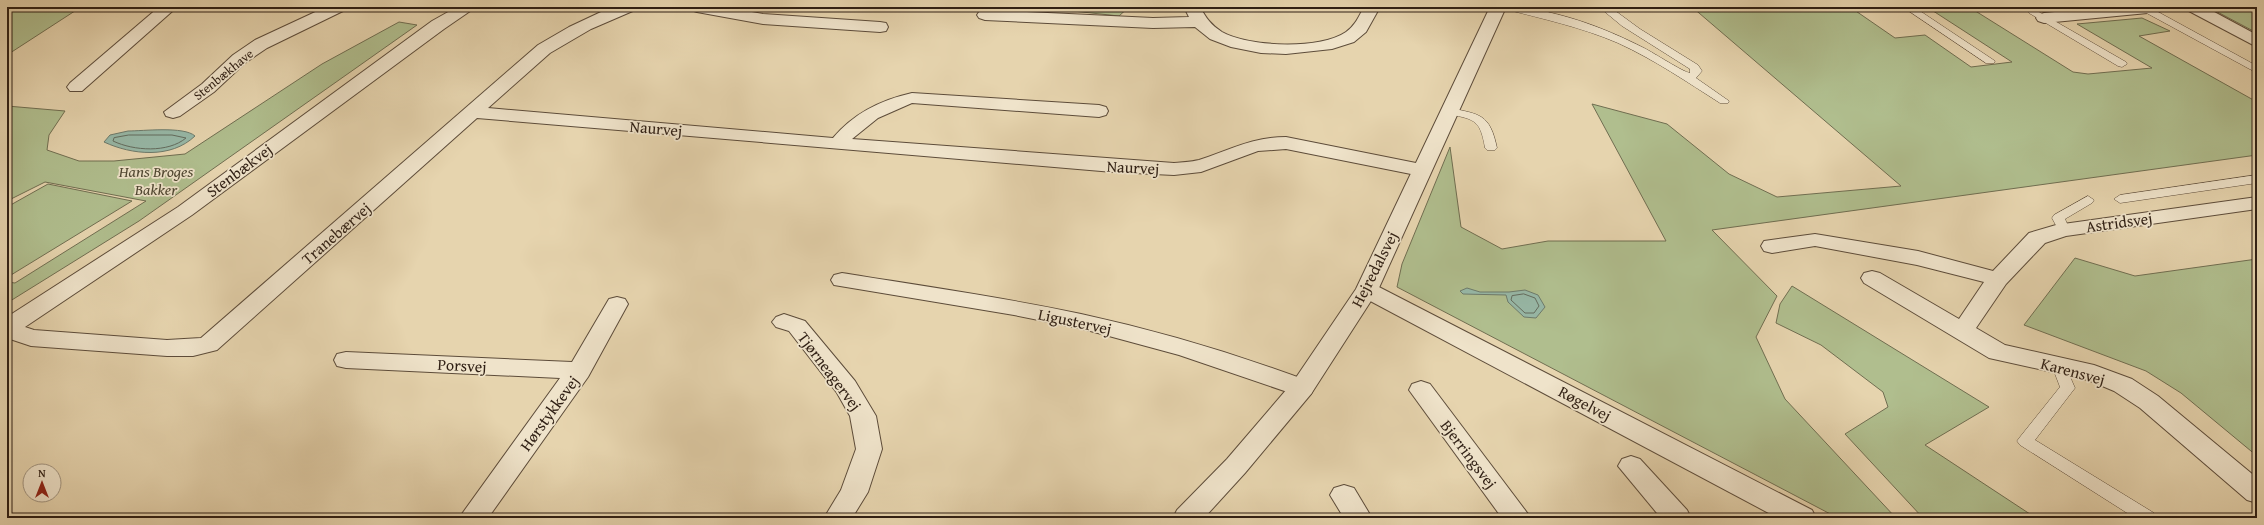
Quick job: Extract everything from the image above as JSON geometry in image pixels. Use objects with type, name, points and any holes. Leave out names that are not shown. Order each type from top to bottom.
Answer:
[{"type":"street","points":[[76,87],[169,7]]},
{"type":"street","name":"Stenbækhave","points":[[173,112],[208,88],[239,59],[261,44],[339,7]]},
{"type":"street","name":"Stenbækvej","points":[[7,329],[185,211],[438,25],[468,7]]},
{"type":"street","name":"Tranebærvej","points":[[7,329],[31,338],[167,348],[193,348],[209,344],[544,49],[602,16],[629,7]]},
{"type":"street","points":[[697,7],[763,19],[880,27]]},
{"type":"street","points":[[985,15],[1153,23],[1195,14],[1218,35],[1240,44],[1260,48],[1301,50],[1336,43],[1349,37],[1359,30],[1372,7]]},
{"type":"street","name":"Hejredalsvej","points":[[1187,518],[1236,466],[1302,388],[1367,290],[1421,170],[1498,7]]},
{"type":"street","points":[[2193,7],[2257,42]]},
{"type":"street","points":[[2038,14],[2150,8]]},
{"type":"street","points":[[839,143],[846,134],[865,119],[889,105],[912,98],[1099,111]]},
{"type":"street","name":"Naurvej","points":[[474,112],[1113,166],[1174,169],[1201,166],[1253,146],[1268,143],[1286,143],[1421,170]]},
{"type":"street","name":"Astridsvej","points":[[1962,331],[1998,279],[2037,238],[2064,230],[2257,203]]},
{"type":"street","points":[[1772,246],[1815,240],[1918,258],[1998,279]]},
{"type":"street","name":"Karensvej","points":[[1872,278],[1998,352],[2094,373],[2123,385],[2149,402],[2257,493]]},
{"type":"street","name":"Ligustervej","points":[[842,280],[1045,314],[1116,330],[1228,361],[1302,388]]},
{"type":"street","name":"Røgelvej","points":[[1367,290],[1802,518]]},
{"type":"street","name":"Hørstykkevej","points":[[473,518],[579,371],[617,304]]},
{"type":"street","name":"Tjørneagervej","points":[[784,322],[797,326],[846,387],[863,416],[869,449],[854,492],[838,518]]},
{"type":"street","name":"Porsvej","points":[[346,360],[579,371]]},
{"type":"street","name":"Bjerringsvej","points":[[1421,390],[1516,518]]},
{"type":"street","points":[[1631,466],[1677,518]]},
{"type":"street","points":[[1344,495],[1358,518]]},
{"type":"lane","points":[[1508,7],[1542,13],[1595,31],[1658,59],[1724,102]]},
{"type":"lane","points":[[1604,7],[1620,22],[1644,38],[1694,67],[1697,71],[1694,75],[1686,78]]},
{"type":"lane","points":[[1908,7],[1990,61]]},
{"type":"lane","points":[[2150,8],[2257,70]]},
{"type":"lane","points":[[2038,14],[2122,64]]},
{"type":"lane","points":[[1449,111],[1478,116],[1483,121],[1489,137],[1491,148]]},
{"type":"lane","points":[[2120,199],[2257,179]]},
{"type":"lane","points":[[2064,230],[2058,218],[2088,200]]},
{"type":"lane","points":[[2059,366],[2068,388],[2024,442],[2148,518]]},
{"type":"green space","points":[[7,7],[81,7],[7,55]]},
{"type":"green space","points":[[1036,7],[1129,7],[1119,16]]},
{"type":"green space","points":[[1692,7],[1744,7],[1752,9],[1781,10],[1804,7],[1850,7],[1895,38],[1925,35],[1971,67],[2012,62],[1927,7],[1969,7],[2073,72],[2088,74],[2152,68],[2077,24],[2142,18],[2170,31],[2139,36],[2257,102],[2257,155],[1712,230],[1777,296],[1756,337],[1785,399],[1896,518],[1838,518],[1397,287],[1402,264],[1450,147],[1461,227],[1502,249],[1548,241],[1666,241],[1592,104],[1667,124],[1729,174],[1777,197],[1901,186]]},
{"type":"green space","points":[[2208,7],[2257,7],[2257,33]]},
{"type":"green space","name":"Hans Broges Bakker","points":[[399,22],[417,25],[139,221],[7,303],[7,282],[15,283],[146,201],[45,182],[7,201],[7,106],[65,111],[49,135],[47,150],[79,161],[114,161],[185,154],[322,64]]},
{"type":"green space","points":[[48,184],[132,201],[11,275],[7,274],[7,207]]},
{"type":"green space","points":[[2075,258],[2135,276],[2257,259],[2257,456],[2181,393],[2146,371],[2024,325]]},
{"type":"green space","points":[[1792,286],[1989,407],[1925,445],[2036,518],[1923,518],[1845,434],[1888,407],[1883,392],[1821,345],[1776,323],[1780,304]]},
{"type":"water","points":[[173,130],[190,133],[195,136],[175,148],[151,152],[127,150],[104,142],[110,135],[128,131]]},
{"type":"water","points":[[1467,288],[1480,292],[1509,292],[1525,290],[1538,295],[1545,307],[1536,318],[1524,317],[1508,302],[1506,295],[1463,294],[1460,291]]}]
